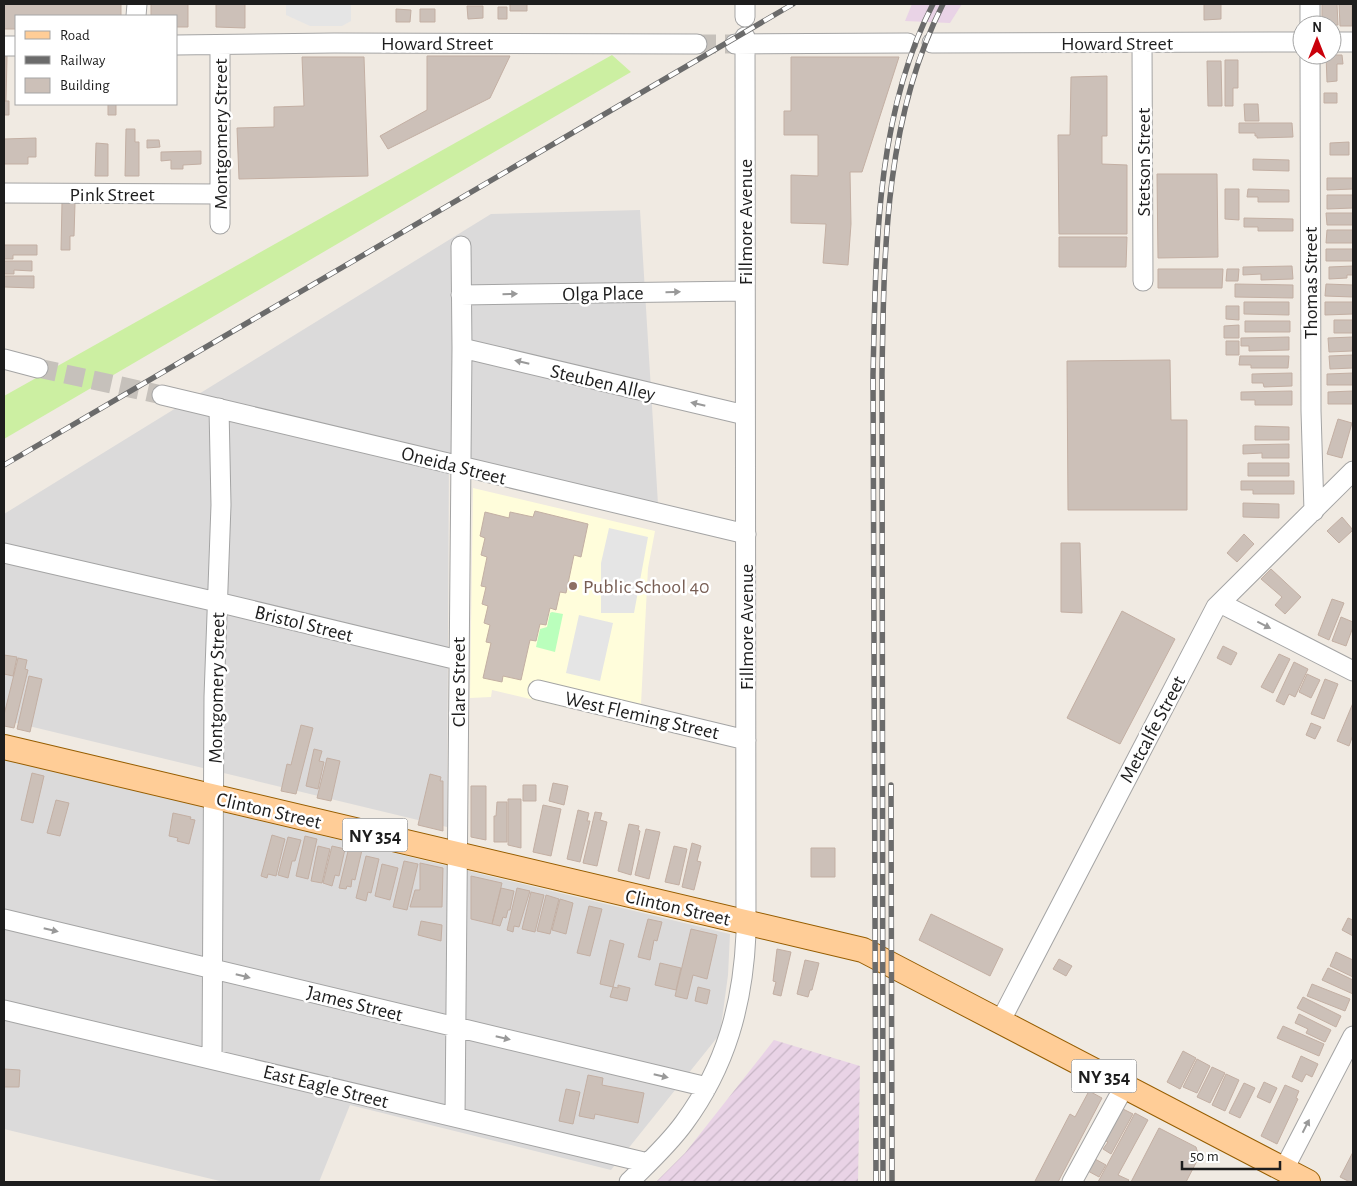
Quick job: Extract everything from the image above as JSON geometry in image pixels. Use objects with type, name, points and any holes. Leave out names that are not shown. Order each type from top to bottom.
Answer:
[{"type":"main road","name":"Clinton Street","points":[[4,747],[746,924],[863,950],[1308,1182]]},
{"type":"street","name":"Fillmore Avenue","points":[[629,1182],[684,1123],[707,1086],[721,1058],[729,1036],[740,997],[745,966],[746,534],[742,42],[908,43]]},
{"type":"street","name":"Stetson Street","points":[[1142,42],[1143,281]]},
{"type":"street","name":"Howard Street","points":[[932,43],[1292,42]]},
{"type":"street","name":"Howard Street","points":[[178,45],[334,43],[697,44]]},
{"type":"street","name":"Montgomery Street","points":[[220,45],[220,224]]},
{"type":"street","name":"Thomas Street","points":[[1310,65],[1311,411],[1314,511]]},
{"type":"street","name":"Pink Street","points":[[4,193],[220,194]]},
{"type":"street","name":"Clare Street","points":[[455,1117],[462,348],[461,246]]},
{"type":"street","name":"Olga Place","points":[[461,295],[745,291]]},
{"type":"street","name":"Steuben Alley","points":[[462,348],[745,415]]},
{"type":"street","points":[[4,359],[38,368]]},
{"type":"street","name":"Oneida Street","points":[[162,395],[746,534]]},
{"type":"street","name":"Montgomery Street","points":[[212,1059],[215,797],[214,697],[221,505],[219,408]]},
{"type":"street","name":"Metcalfe Street","points":[[1000,1022],[1216,607],[1314,511],[1346,490],[1353,471]]},
{"type":"street","name":"Bristol Street","points":[[4,553],[458,660]]},
{"type":"street","points":[[1220,603],[1353,671]]},
{"type":"street","name":"West Fleming Street","points":[[538,690],[746,740]]},
{"type":"street","name":"James Street","points":[[4,919],[707,1086]]},
{"type":"street","name":"East Eagle Street","points":[[4,1010],[648,1163]]},
{"type":"street","points":[[1284,1169],[1353,1036]]},
{"type":"street","points":[[1072,1182],[1124,1087]]},
{"type":"shaded area","points":[[286,4],[351,4],[351,21],[342,26],[310,26],[286,15]]},
{"type":"shaded area","points":[[912,4],[962,4],[950,23],[905,21]]},
{"type":"shaded area","points":[[640,210],[658,504],[449,453],[447,827],[4,720],[4,514],[491,214]]},
{"type":"shaded area","points":[[473,488],[655,531],[648,568],[641,704],[572,690],[568,708],[492,690],[491,697],[470,698]]},
{"type":"shaded area","points":[[609,528],[648,537],[634,613],[601,613],[601,563]]},
{"type":"shaded area","points":[[579,615],[613,623],[600,681],[566,673]]},
{"type":"shaded area","points":[[4,759],[730,934],[728,975],[720,1034],[611,1170],[350,1105],[319,1182],[224,1182],[4,1129]]},
{"type":"shaded area","points":[[774,1040],[860,1066],[858,1182],[656,1182],[685,1153]]},
{"type":"green space","points":[[612,55],[631,72],[4,439],[4,396]]},
{"type":"green space","points":[[550,613],[563,614],[555,652],[536,647],[540,629],[547,627]]},
{"type":"building","points":[[4,4],[121,4],[121,15],[15,15],[15,29],[4,29]]},
{"type":"building","points":[[151,4],[188,4],[188,27],[178,27],[178,15],[151,15]]},
{"type":"building","points":[[216,4],[245,4],[245,28],[216,27]]},
{"type":"building","points":[[510,4],[527,4],[527,11],[510,11]]},
{"type":"building","points":[[1204,4],[1221,4],[1221,19],[1204,20]]},
{"type":"building","points":[[1322,4],[1337,4],[1338,15],[1322,15]]},
{"type":"building","points":[[1339,4],[1352,4],[1352,26],[1342,26],[1342,15],[1340,15]]},
{"type":"building","points":[[467,6],[483,6],[483,18],[468,19]]},
{"type":"building","points":[[498,7],[507,7],[507,19],[498,19]]},
{"type":"building","points":[[396,9],[411,10],[410,22],[396,22]]},
{"type":"building","points":[[420,9],[435,9],[435,22],[420,22]]},
{"type":"building","points":[[4,56],[7,56],[6,101],[4,101]]},
{"type":"building","points":[[427,56],[510,56],[490,98],[388,149],[380,136],[427,110]]},
{"type":"building","points":[[302,57],[364,57],[368,176],[239,179],[237,128],[274,127],[274,107],[304,106]]},
{"type":"building","points":[[791,57],[899,57],[862,172],[850,172],[851,224],[848,265],[823,263],[826,224],[791,223],[791,175],[818,176],[818,135],[784,135],[784,111],[791,111]]},
{"type":"building","points":[[1225,60],[1238,60],[1238,88],[1233,88],[1233,106],[1225,106]]},
{"type":"building","points":[[1207,61],[1221,61],[1222,106],[1208,106]]},
{"type":"building","points":[[1326,65],[1337,65],[1337,81],[1327,82]]},
{"type":"building","points":[[1107,76],[1107,136],[1102,136],[1102,164],[1127,165],[1127,234],[1059,234],[1058,135],[1070,135],[1071,77]]},
{"type":"building","points":[[1324,93],[1337,93],[1337,103],[1324,103]]},
{"type":"building","points":[[4,101],[9,101],[9,115],[4,115]]},
{"type":"building","points":[[1244,104],[1258,104],[1259,121],[1245,121]]},
{"type":"building","points":[[108,105],[116,105],[116,115],[108,115]]},
{"type":"building","points":[[1239,123],[1292,123],[1293,137],[1257,138],[1255,133],[1239,133]]},
{"type":"building","points":[[126,129],[135,129],[135,142],[139,142],[139,176],[125,176]]},
{"type":"building","points":[[36,138],[36,157],[28,157],[28,164],[4,164],[4,139]]},
{"type":"building","points":[[147,140],[159,140],[160,147],[147,148]]},
{"type":"building","points":[[1349,142],[1349,155],[1330,155],[1330,143]]},
{"type":"building","points":[[96,143],[108,144],[108,176],[95,176]]},
{"type":"building","points":[[201,151],[201,164],[183,165],[183,169],[171,169],[171,160],[161,161],[161,152]]},
{"type":"building","points":[[1253,159],[1289,160],[1289,171],[1253,170]]},
{"type":"building","points":[[1157,174],[1217,174],[1218,257],[1158,258]]},
{"type":"building","points":[[1327,178],[1353,178],[1353,189],[1327,190]]},
{"type":"building","points":[[1225,189],[1239,189],[1239,220],[1225,219]]},
{"type":"building","points":[[1248,189],[1289,190],[1289,202],[1258,202],[1258,197],[1247,197]]},
{"type":"building","points":[[1327,195],[1353,195],[1353,208],[1327,209]]},
{"type":"building","points":[[62,202],[75,203],[74,236],[70,236],[70,250],[61,250]]},
{"type":"building","points":[[1326,213],[1353,213],[1353,225],[1327,225]]},
{"type":"building","points":[[1244,218],[1293,219],[1293,231],[1258,231],[1258,227],[1244,227]]},
{"type":"building","points":[[1327,230],[1353,230],[1353,243],[1326,243]]},
{"type":"building","points":[[1059,237],[1127,237],[1126,267],[1059,267]]},
{"type":"building","points":[[4,245],[37,245],[37,255],[13,255],[13,259],[4,259]]},
{"type":"building","points":[[1326,249],[1353,249],[1353,261],[1326,261]]},
{"type":"building","points":[[4,261],[32,261],[32,271],[14,270],[14,274],[4,274]]},
{"type":"building","points":[[1292,266],[1293,279],[1261,280],[1261,274],[1243,275],[1243,267]]},
{"type":"building","points":[[1353,266],[1353,275],[1347,275],[1347,278],[1329,279],[1329,267]]},
{"type":"building","points":[[1158,269],[1223,269],[1222,288],[1158,288]]},
{"type":"building","points":[[1227,269],[1239,269],[1238,281],[1226,281]]},
{"type":"building","points":[[4,276],[34,276],[34,288],[4,287]]},
{"type":"building","points":[[1235,284],[1293,285],[1293,298],[1235,297]]},
{"type":"building","points":[[1326,284],[1353,285],[1353,297],[1325,296]]},
{"type":"building","points":[[1244,302],[1289,302],[1289,315],[1244,314]]},
{"type":"building","points":[[1325,302],[1353,302],[1353,314],[1325,315]]},
{"type":"building","points":[[1226,306],[1239,306],[1239,320],[1226,319]]},
{"type":"building","points":[[1334,320],[1353,320],[1353,333],[1334,333]]},
{"type":"building","points":[[1245,321],[1290,321],[1290,332],[1245,332]]},
{"type":"building","points":[[1239,325],[1239,338],[1224,338],[1224,326]]},
{"type":"building","points":[[1289,337],[1289,350],[1249,351],[1249,346],[1241,346],[1241,338]]},
{"type":"building","points":[[1353,337],[1352,351],[1329,352],[1328,338]]},
{"type":"building","points":[[1226,341],[1239,341],[1239,355],[1226,355]]},
{"type":"building","points":[[1353,355],[1353,368],[1330,369],[1329,356]]},
{"type":"building","points":[[1240,356],[1289,356],[1288,368],[1251,368],[1251,365],[1239,365]]},
{"type":"building","points":[[1170,360],[1171,420],[1187,420],[1187,510],[1068,510],[1067,361]]},
{"type":"building","points":[[1292,373],[1292,386],[1264,387],[1263,383],[1252,383],[1252,374]]},
{"type":"building","points":[[1353,373],[1353,385],[1327,385],[1327,374]]},
{"type":"building","points":[[1292,391],[1292,405],[1255,405],[1255,400],[1241,400],[1241,392]]},
{"type":"building","points":[[1353,391],[1353,404],[1328,404],[1328,392]]},
{"type":"building","points":[[1338,419],[1352,423],[1342,458],[1327,454]]},
{"type":"building","points":[[1255,426],[1289,427],[1289,440],[1255,440]]},
{"type":"building","points":[[1289,444],[1289,458],[1262,458],[1262,453],[1243,454],[1243,445]]},
{"type":"building","points":[[1248,463],[1289,463],[1289,476],[1248,476]]},
{"type":"building","points":[[1241,481],[1294,481],[1294,494],[1253,494],[1253,490],[1241,490]]},
{"type":"building","points":[[1243,503],[1279,504],[1279,518],[1243,517]]},
{"type":"building","points":[[535,511],[588,524],[581,557],[574,555],[566,593],[560,592],[556,610],[550,608],[546,625],[540,624],[536,641],[530,640],[521,680],[503,676],[502,682],[483,678],[491,643],[486,642],[490,625],[484,623],[488,606],[482,604],[486,587],[481,586],[487,557],[481,555],[485,538],[480,536],[485,512],[509,518],[510,512],[533,517]]},
{"type":"building","points":[[1342,517],[1353,530],[1339,543],[1327,531]]},
{"type":"building","points":[[1244,534],[1254,544],[1237,562],[1227,553]]},
{"type":"building","points":[[1061,543],[1080,543],[1082,613],[1061,612]]},
{"type":"building","points":[[1271,569],[1301,597],[1285,614],[1275,605],[1282,597],[1261,579]]},
{"type":"building","points":[[1332,599],[1344,603],[1329,640],[1318,635]]},
{"type":"building","points":[[1122,611],[1175,639],[1120,744],[1067,718]]},
{"type":"building","points":[[1341,617],[1353,622],[1346,646],[1332,641]]},
{"type":"building","points":[[1223,646],[1237,653],[1231,665],[1217,658]]},
{"type":"building","points":[[1279,654],[1290,659],[1273,693],[1261,687]]},
{"type":"building","points":[[4,655],[17,657],[13,676],[4,674]]},
{"type":"building","points":[[18,658],[27,660],[25,669],[28,670],[14,728],[4,726],[4,715]]},
{"type":"building","points":[[1294,662],[1308,669],[1295,697],[1289,694],[1284,705],[1276,701]]},
{"type":"building","points":[[1307,674],[1320,680],[1311,698],[1299,692]]},
{"type":"building","points":[[29,676],[42,679],[30,732],[17,729]]},
{"type":"building","points":[[1325,679],[1338,684],[1324,719],[1311,714]]},
{"type":"building","points":[[1353,703],[1353,735],[1349,746],[1337,741]]},
{"type":"building","points":[[1311,723],[1321,727],[1315,739],[1306,735]]},
{"type":"building","points":[[301,725],[313,728],[296,794],[281,791],[287,764],[291,765]]},
{"type":"building","points":[[314,749],[322,751],[319,761],[324,762],[318,789],[306,786]]},
{"type":"building","points":[[327,758],[340,761],[331,801],[317,798]]},
{"type":"building","points":[[32,773],[44,776],[33,823],[21,820]]},
{"type":"building","points":[[430,774],[441,777],[440,781],[443,781],[443,831],[418,825]]},
{"type":"building","points":[[553,783],[568,786],[564,805],[549,801]]},
{"type":"building","points":[[523,785],[536,785],[536,801],[523,801]]},
{"type":"building","points":[[471,786],[486,786],[486,840],[471,837]]},
{"type":"building","points":[[508,799],[521,799],[521,848],[508,845]]},
{"type":"building","points":[[56,800],[69,803],[60,836],[47,833]]},
{"type":"building","points":[[497,802],[507,802],[507,842],[494,842],[494,816],[496,816]]},
{"type":"building","points":[[543,805],[561,809],[551,856],[533,852]]},
{"type":"building","points":[[578,810],[589,813],[587,821],[590,821],[580,862],[567,859]]},
{"type":"building","points":[[595,812],[602,813],[600,820],[607,822],[597,866],[583,863]]},
{"type":"building","points":[[173,813],[191,817],[190,819],[195,820],[189,844],[177,841],[178,838],[169,836]]},
{"type":"building","points":[[629,824],[639,826],[638,830],[640,831],[631,875],[618,871]]},
{"type":"building","points":[[646,829],[660,832],[649,879],[635,875]]},
{"type":"building","points":[[272,835],[285,839],[276,876],[268,874],[267,878],[261,876]]},
{"type":"building","points":[[305,836],[317,839],[308,879],[296,876]]},
{"type":"building","points":[[288,837],[301,840],[295,861],[292,861],[288,878],[278,875]]},
{"type":"building","points":[[692,843],[701,846],[697,861],[701,862],[694,890],[682,887]]},
{"type":"building","points":[[318,846],[330,849],[322,883],[311,881]]},
{"type":"building","points":[[332,846],[345,849],[339,876],[335,875],[332,886],[323,883]]},
{"type":"building","points":[[674,846],[687,849],[679,885],[665,882]]},
{"type":"building","points":[[349,847],[362,850],[355,880],[352,879],[351,887],[347,886],[346,889],[339,888]]},
{"type":"building","points":[[811,848],[835,848],[835,877],[811,877]]},
{"type":"building","points":[[366,856],[379,859],[371,893],[368,892],[366,901],[356,898]]},
{"type":"building","points":[[404,861],[418,864],[407,910],[393,907]]},
{"type":"building","points":[[420,863],[443,868],[442,907],[410,907],[415,890],[420,890]]},
{"type":"building","points":[[382,864],[398,868],[390,900],[375,896]]},
{"type":"building","points":[[471,876],[502,883],[492,924],[471,919]]},
{"type":"building","points":[[501,888],[514,891],[510,910],[508,910],[506,918],[503,917],[500,926],[492,924]]},
{"type":"building","points":[[517,888],[530,891],[519,927],[514,926],[513,932],[507,930]]},
{"type":"building","points":[[531,892],[544,895],[535,932],[522,929]]},
{"type":"building","points":[[546,895],[559,899],[550,934],[537,931]]},
{"type":"building","points":[[560,899],[573,903],[566,934],[552,930]]},
{"type":"building","points":[[589,906],[602,909],[590,956],[577,953]]},
{"type":"building","points":[[931,914],[1003,949],[990,976],[919,940]]},
{"type":"building","points":[[1348,918],[1353,920],[1353,936],[1342,930]]},
{"type":"building","points":[[648,919],[662,922],[657,941],[654,940],[650,960],[638,957]]},
{"type":"building","points":[[421,921],[442,925],[441,941],[418,935]]},
{"type":"building","points":[[691,929],[717,935],[707,979],[693,975],[687,999],[675,996]]},
{"type":"building","points":[[610,940],[624,944],[613,987],[600,984]]},
{"type":"building","points":[[777,949],[791,952],[781,996],[773,994],[776,982],[773,981]]},
{"type":"building","points":[[1336,952],[1353,960],[1353,977],[1330,966]]},
{"type":"building","points":[[1059,959],[1072,966],[1066,976],[1053,969]]},
{"type":"building","points":[[805,960],[819,963],[812,990],[810,990],[808,997],[797,994]]},
{"type":"building","points":[[660,963],[681,968],[676,990],[655,985]]},
{"type":"building","points":[[1328,968],[1353,980],[1353,994],[1322,980]]},
{"type":"building","points":[[1312,984],[1350,999],[1345,1011],[1307,996]]},
{"type":"building","points":[[618,985],[630,988],[627,1001],[610,997],[613,987],[618,988]]},
{"type":"building","points":[[698,987],[710,990],[707,1004],[695,1001]]},
{"type":"building","points":[[1303,997],[1341,1016],[1336,1027],[1297,1008]]},
{"type":"building","points":[[1299,1014],[1331,1030],[1325,1042],[1306,1033],[1308,1029],[1295,1023]]},
{"type":"building","points":[[1283,1026],[1324,1044],[1319,1056],[1277,1038]]},
{"type":"building","points":[[1183,1051],[1196,1058],[1180,1089],[1167,1082]]},
{"type":"building","points":[[1301,1056],[1318,1064],[1312,1077],[1306,1074],[1302,1082],[1292,1077]]},
{"type":"building","points":[[1197,1059],[1210,1066],[1197,1093],[1183,1087]]},
{"type":"building","points":[[1212,1067],[1225,1073],[1210,1103],[1197,1097]]},
{"type":"building","points":[[4,1069],[20,1070],[19,1087],[4,1087]]},
{"type":"building","points":[[1226,1074],[1239,1080],[1225,1111],[1212,1105]]},
{"type":"building","points":[[588,1075],[603,1078],[602,1085],[644,1093],[638,1123],[595,1114],[594,1119],[579,1116]]},
{"type":"building","points":[[1264,1082],[1277,1088],[1270,1103],[1257,1097]]},
{"type":"building","points":[[1244,1083],[1255,1088],[1240,1118],[1229,1113]]},
{"type":"building","points":[[1285,1085],[1299,1091],[1296,1098],[1298,1099],[1277,1144],[1261,1136]]},
{"type":"building","points":[[566,1089],[580,1092],[573,1124],[559,1121]]},
{"type":"building","points":[[1089,1091],[1102,1098],[1058,1182],[1035,1181],[1070,1114],[1075,1117]]},
{"type":"building","points":[[1121,1108],[1133,1114],[1111,1154],[1103,1149],[1108,1142],[1104,1140]]},
{"type":"building","points":[[1135,1113],[1148,1120],[1118,1175],[1129,1180],[1127,1182],[1098,1182]]},
{"type":"building","points":[[1159,1128],[1196,1147],[1199,1157],[1186,1182],[1131,1182]]},
{"type":"building","points":[[1353,1152],[1353,1182],[1350,1182],[1340,1177]]},
{"type":"building","points":[[1095,1159],[1106,1165],[1099,1177],[1088,1171]]},
{"type":"tunnel","points":[[697,44],[735,44]]},
{"type":"tunnel","points":[[38,368],[162,395]]},
{"type":"railway","points":[[4,465],[793,4]]},
{"type":"railway","points":[[876,1182],[873,375],[875,280],[882,185],[889,138],[900,92],[914,47],[933,4]]},
{"type":"railway","points":[[883,1182],[882,374],[884,279],[887,232],[899,138],[909,92],[924,47],[943,4]]},
{"type":"railway","points":[[891,785],[892,1182]]},
{"type":"place","name":"Public School 40","points":[[573,586]]}]
